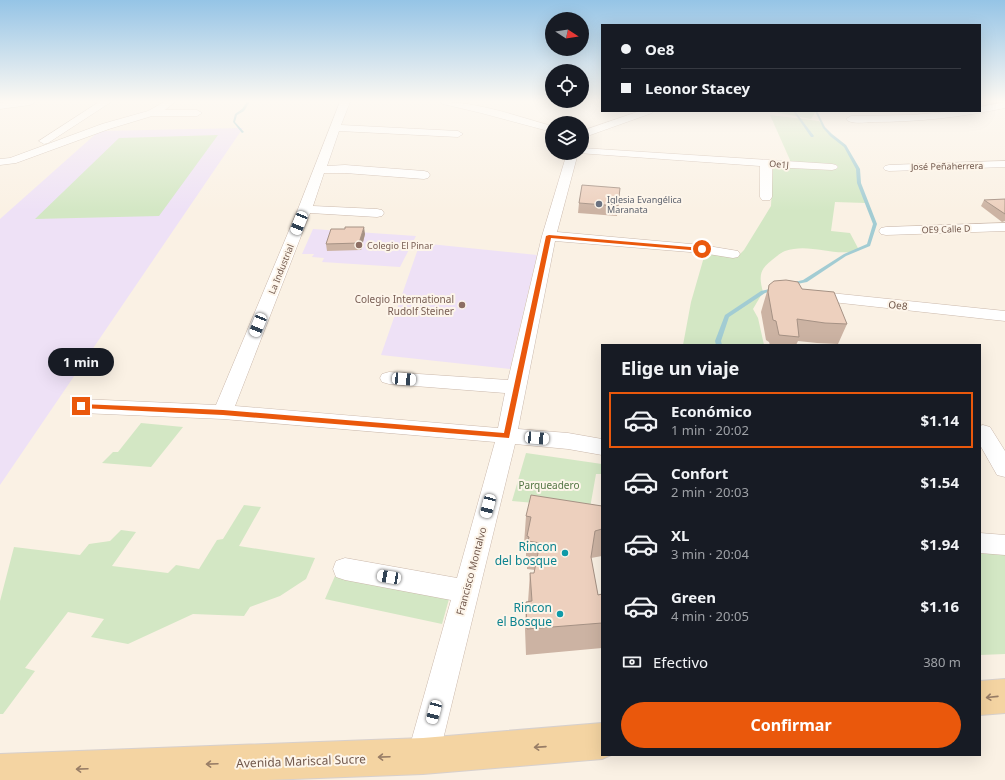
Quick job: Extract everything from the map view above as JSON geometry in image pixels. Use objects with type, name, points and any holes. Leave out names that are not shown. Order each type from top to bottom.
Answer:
[{"type":"main road","points":[[981,698],[1005,696]]},
{"type":"main road","name":"Avenida Mariscal Sucre","points":[[0,772],[423,756],[601,741]]},
{"type":"street","points":[[0,172],[12,161],[48,138]]},
{"type":"street","points":[[0,162],[12,161],[73,138]]},
{"type":"street","name":"La Industrial","points":[[223,412],[332,138]]},
{"type":"street","name":"Oe1J","points":[[589,150],[832,167]]},
{"type":"street","name":"Francisco Montalvo","points":[[423,756],[507,436],[516,387],[549,236],[571,160]]},
{"type":"street","points":[[766,163],[766,197]]},
{"type":"street","name":"José Peñaherrera","points":[[889,168],[1005,164]]},
{"type":"street","points":[[320,170],[345,169],[424,175]]},
{"type":"street","points":[[305,209],[377,213]]},
{"type":"street","name":"OE9 Calle D","points":[[886,231],[1005,227]]},
{"type":"street","points":[[549,236],[702,249],[733,254]]},
{"type":"street","name":"Oe8","points":[[800,295],[1005,316]]},
{"type":"street","points":[[389,378],[516,387]]},
{"type":"street","points":[[81,406],[223,412],[568,441],[601,447]]},
{"type":"street","points":[[983,432],[1005,469]]},
{"type":"street","points":[[981,543],[1005,545]]},
{"type":"street","points":[[345,569],[466,591]]},
{"type":"shaded area","points":[[91,138],[236,138],[0,485],[0,219]]},
{"type":"shaded area","name":"Colegio El Pinar","points":[[313,229],[416,236],[400,267],[322,262],[324,258],[312,257],[314,254],[302,254]]},
{"type":"shaded area","name":"Colegio International Rudolf Steiner","points":[[420,243],[537,255],[510,369],[381,355]]},
{"type":"green space","points":[[119,138],[216,138],[159,216],[35,219]]},
{"type":"green space","points":[[780,138],[835,138],[845,146],[858,169],[859,184],[866,203],[835,202],[831,231],[850,233],[859,250],[841,252],[804,248],[794,249],[783,252],[768,264],[761,274],[763,292],[753,309],[758,318],[764,344],[683,344],[691,302],[706,250],[722,251],[737,257],[744,250],[771,206],[773,165],[790,160]]},
{"type":"green space","points":[[141,423],[183,427],[151,467],[102,463],[113,452],[118,452]]},
{"type":"green space","name":"Parqueadero","points":[[526,453],[601,464],[601,474],[596,474],[590,508],[512,501]]},
{"type":"green space","points":[[244,505],[261,507],[239,546],[315,558],[306,579],[280,596],[250,607],[244,616],[193,614],[128,644],[91,637],[104,619],[68,612],[25,668],[35,671],[3,714],[0,714],[0,601],[14,547],[80,555],[89,544],[110,541],[121,530],[136,532],[112,566],[168,573],[176,565],[199,569],[217,540],[223,539]]},
{"type":"green space","points":[[981,542],[1005,546],[1005,654],[981,655]]},
{"type":"green space","points":[[335,576],[449,599],[442,624],[325,599]]},
{"type":"building","points":[[582,185],[620,188],[618,206],[579,203]]},
{"type":"building","points":[[1005,199],[1005,214],[984,200]]},
{"type":"building","points":[[345,227],[364,227],[359,243],[326,244],[331,229],[345,229]]},
{"type":"building","points":[[786,280],[798,282],[802,289],[834,292],[847,324],[797,319],[799,337],[779,335],[776,321],[773,320],[768,292],[769,285],[774,281]]},
{"type":"building","points":[[531,495],[601,506],[601,529],[595,531],[591,557],[598,595],[601,594],[601,623],[527,629],[526,602],[532,601],[530,573],[534,573],[540,543],[528,541],[529,537],[527,536],[531,517],[526,516]]},
{"type":"waterway","points":[[792,284],[805,281],[845,255],[869,245],[875,224],[859,183],[858,169],[845,146],[835,138]]},
{"type":"waterway","points":[[719,344],[718,341],[727,316],[763,292],[774,289]]},
{"type":"place","name":"Iglesia Evangélica Maranata","points":[[599,204]]},
{"type":"place","name":"Colegio El Pinar","points":[[359,245]]},
{"type":"place","name":"Colegio International Rudolf Steiner","points":[[462,305]]},
{"type":"place","name":"Rincon del bosque","points":[[565,553]]},
{"type":"place","name":"Rincon el Bosque","points":[[560,614]]},
{"type":"route","points":[[81,406],[223,412],[507,436],[516,387],[549,236],[702,249]]}]
